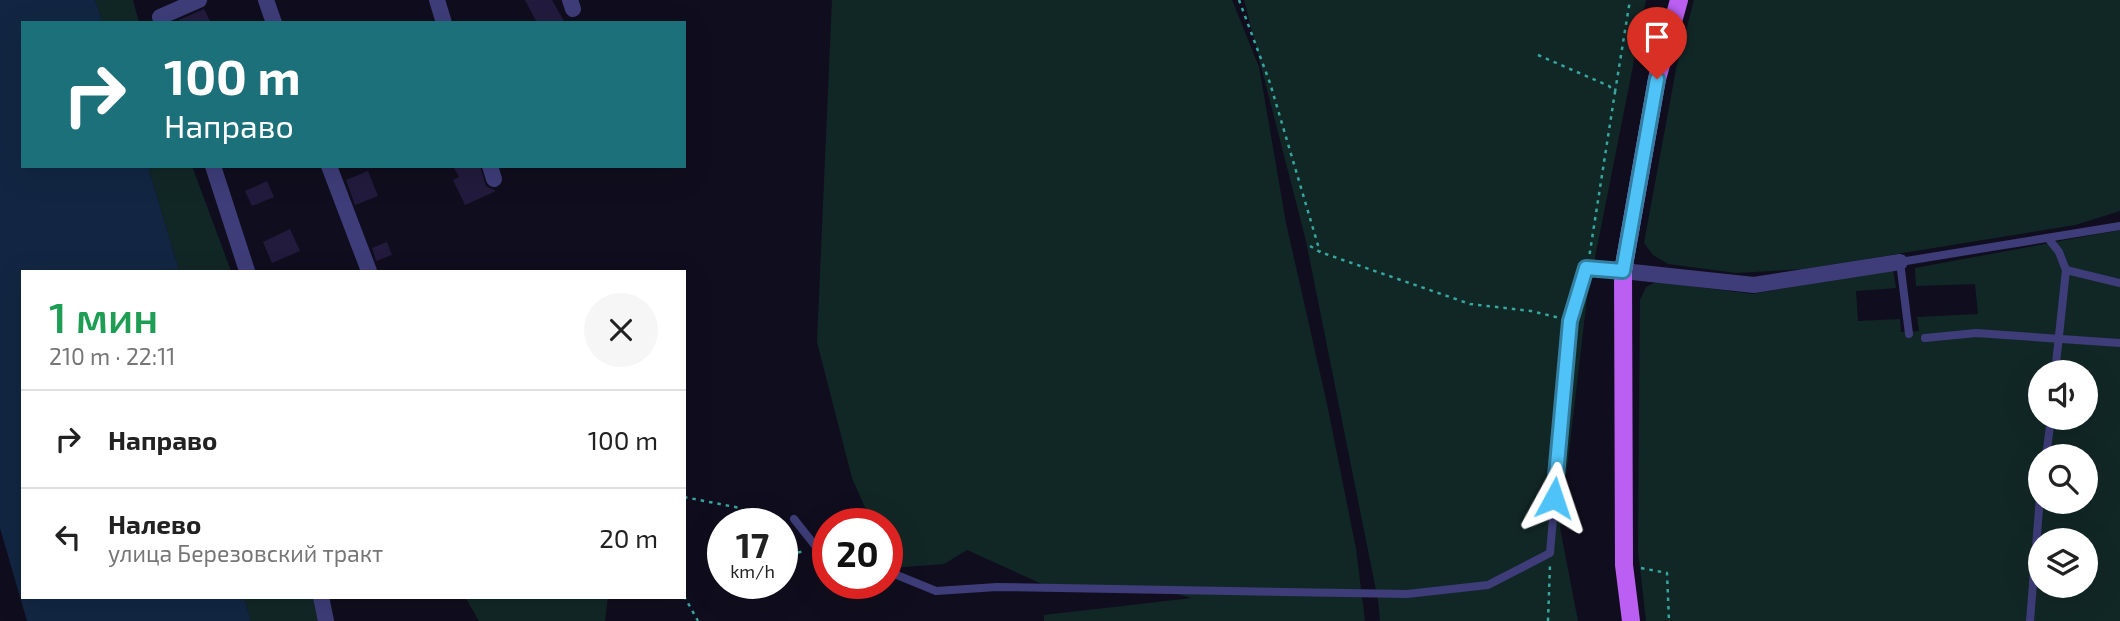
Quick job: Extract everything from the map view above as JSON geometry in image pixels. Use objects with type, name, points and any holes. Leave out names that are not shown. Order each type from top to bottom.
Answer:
[{"type":"main road","points":[[1631,621],[1624,565],[1623,271],[1657,79],[1679,0]]},
{"type":"street","points":[[154,0],[161,20],[199,0]]},
{"type":"street","points":[[265,0],[273,21]]},
{"type":"street","points":[[436,0],[443,21]]},
{"type":"street","points":[[214,168],[247,270]]},
{"type":"street","points":[[330,168],[369,270]]},
{"type":"street","points":[[1623,271],[1754,285],[1900,261]]},
{"type":"street","points":[[321,599],[326,621]]},
{"type":"lane","points":[[1909,334],[1900,261],[2120,226]]},
{"type":"lane","points":[[2048,238],[2059,252],[2066,270],[2056,360]]},
{"type":"lane","points":[[903,578],[936,591],[998,587],[1408,594],[1488,585],[1550,553],[1570,321],[1586,268],[1623,271]]},
{"type":"lane","points":[[2066,270],[2120,283]]},
{"type":"lane","points":[[1925,338],[1976,333],[2120,343]]},
{"type":"lane","points":[[2031,621],[2039,514]]},
{"type":"lane","points":[[798,524],[812,542]]},
{"type":"path","points":[[1239,0],[1270,83],[1320,252]]},
{"type":"path","points":[[1586,268],[1592,250],[1630,0]]},
{"type":"path","points":[[1538,55],[1609,86],[1615,92]]},
{"type":"path","points":[[1310,246],[1320,252],[1470,304],[1531,311],[1570,321]]},
{"type":"path","points":[[686,497],[740,508]]},
{"type":"path","points":[[1548,621],[1550,553]]},
{"type":"path","points":[[1624,565],[1667,573],[1669,621]]},
{"type":"path","points":[[686,599],[698,621]]},
{"type":"green space","points":[[95,0],[133,0],[138,21],[102,21]]},
{"type":"green space","points":[[832,0],[1232,0],[1259,67],[1286,223],[1356,549],[1365,621],[1044,621],[1044,615],[1192,598],[1162,590],[1042,584],[967,550],[944,564],[903,567],[903,508],[865,508],[852,478],[817,342]]},
{"type":"green space","points":[[1244,0],[1646,0],[1587,298],[1560,528],[1578,621],[1380,621],[1306,241]]},
{"type":"green space","points":[[1694,0],[2120,0],[2120,211],[2075,225],[1804,269],[1736,273],[1668,264],[1653,255],[1644,243],[1676,69]]},
{"type":"green space","points":[[149,168],[193,168],[231,270],[179,270]]},
{"type":"green space","points":[[2120,230],[2120,621],[1646,621],[1638,550],[1640,300],[1646,287],[1656,282],[1753,294],[1893,269],[1896,288],[1856,291],[1858,321],[1900,319],[1901,332],[1919,331],[1917,317],[1978,314],[1975,284],[1916,286],[1915,268]]},
{"type":"green space","points":[[245,599],[315,599],[319,621],[251,621]]},
{"type":"green space","points":[[466,599],[608,599],[605,621],[479,621]]},
{"type":"water","points":[[0,0],[95,0],[102,21],[21,21],[21,168],[149,168],[179,270],[21,270],[21,599],[245,599],[251,621],[27,621],[0,528]]},
{"type":"building","points":[[525,0],[552,0],[564,21],[536,21]]},
{"type":"building","points":[[204,9],[210,21],[179,21]]},
{"type":"building","points":[[454,168],[481,168],[486,186],[496,191],[465,205],[453,180],[459,177]]},
{"type":"building","points":[[368,171],[378,196],[355,205],[346,180]]},
{"type":"building","points":[[267,181],[274,197],[252,206],[245,191]]},
{"type":"building","points":[[290,229],[300,251],[272,263],[263,242]]},
{"type":"building","points":[[387,242],[392,255],[376,261],[372,248]]},
{"type":"route","points":[[1554,498],[1570,321],[1586,268],[1623,271],[1657,79]]}]
